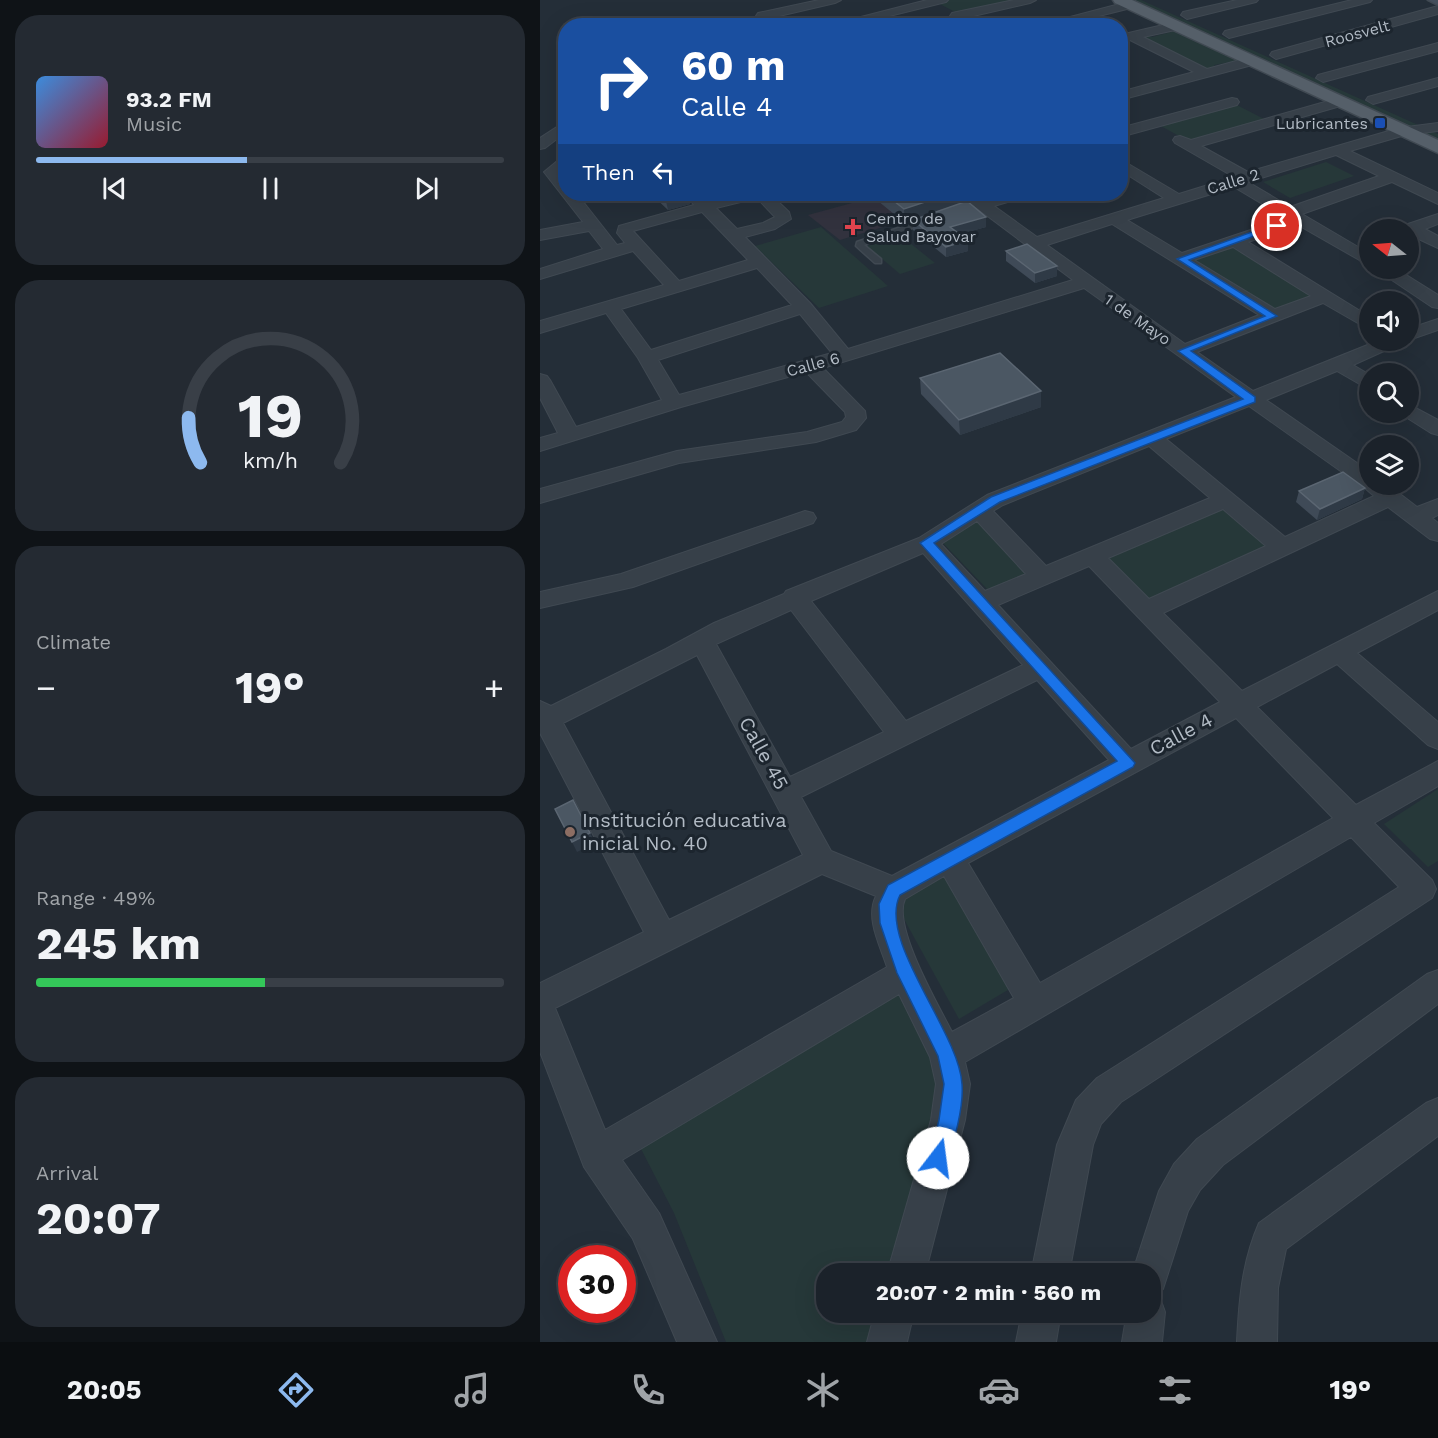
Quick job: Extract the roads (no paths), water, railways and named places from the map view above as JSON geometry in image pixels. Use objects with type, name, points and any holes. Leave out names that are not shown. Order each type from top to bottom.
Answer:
[{"type":"main road","points":[[1152,0],[1181,21],[1251,61],[1438,147]]},
{"type":"main road","points":[[1126,2],[1228,34],[1437,128]]},
{"type":"street","points":[[762,16],[835,0]]},
{"type":"street","points":[[956,16],[1030,0]]},
{"type":"street","points":[[1128,37],[1251,0]]},
{"type":"street","points":[[1228,34],[1366,0]]},
{"type":"street","points":[[866,18],[937,1],[959,18]]},
{"type":"street","points":[[1070,18],[1126,2]]},
{"type":"street","name":"Roosvelt","points":[[1276,55],[1438,10]]},
{"type":"street","points":[[1128,39],[1271,122]]},
{"type":"street","points":[[1323,78],[1438,46]]},
{"type":"street","points":[[1128,94],[1185,79],[1207,85],[1251,61]]},
{"type":"street","points":[[1373,100],[1438,82]]},
{"type":"street","points":[[1128,87],[1137,92]]},
{"type":"street","points":[[1189,145],[1339,102]]},
{"type":"street","points":[[1128,131],[1242,107]]},
{"type":"street","points":[[1153,124],[1189,145],[1294,216],[1359,255]]},
{"type":"street","name":"Calle 2","points":[[1035,243],[1337,150],[1404,131],[1437,128]]},
{"type":"street","points":[[540,145],[558,131]]},
{"type":"street","points":[[1337,150],[1438,199]]},
{"type":"street","points":[[558,167],[552,172],[558,179]]},
{"type":"street","points":[[1128,168],[1176,199]]},
{"type":"street","points":[[1182,259],[1392,177]]},
{"type":"street","points":[[575,201],[614,252]]},
{"type":"street","points":[[675,287],[625,233],[625,229],[696,201]]},
{"type":"street","points":[[700,201],[804,307],[844,356]]},
{"type":"street","points":[[734,235],[769,226],[783,219],[783,215],[769,201]]},
{"type":"street","name":"1 de Mayo","points":[[976,201],[1086,282],[1359,475]]},
{"type":"street","points":[[1115,219],[1273,316]]},
{"type":"street","points":[[1419,226],[1438,219]]},
{"type":"street","points":[[540,236],[594,225]]},
{"type":"street","points":[[1419,234],[1438,243]]},
{"type":"street","points":[[1234,240],[1359,318]]},
{"type":"street","points":[[540,274],[636,245]]},
{"type":"street","points":[[1351,250],[1359,247]]},
{"type":"street","points":[[540,327],[760,262]]},
{"type":"street","points":[[1400,279],[1438,303]]},
{"type":"street","name":"Calle 6","points":[[540,445],[674,403],[844,356],[1086,282]]},
{"type":"street","points":[[1183,351],[1323,297]]},
{"type":"street","points":[[610,306],[646,357],[674,403]]},
{"type":"street","points":[[646,357],[804,307]]},
{"type":"street","points":[[1419,332],[1438,324]]},
{"type":"street","points":[[663,938],[543,718],[794,597],[927,543],[996,500],[1373,351]]},
{"type":"street","points":[[540,496],[677,457],[809,438],[849,426],[856,418],[855,411],[810,365]]},
{"type":"street","points":[[1340,365],[1359,377]]},
{"type":"street","points":[[540,381],[570,435]]},
{"type":"street","points":[[1419,416],[1436,425]]},
{"type":"street","points":[[1152,438],[1282,547]]},
{"type":"street","points":[[1146,611],[1282,547],[1366,495]]},
{"type":"street","name":"1 de Mayo","points":[[1386,495],[1438,534]]},
{"type":"street","points":[[982,602],[1226,500]]},
{"type":"street","points":[[1416,517],[1438,506]]},
{"type":"street","points":[[980,510],[1041,576]]},
{"type":"street","points":[[540,600],[625,581],[806,518]]},
{"type":"street","points":[[927,543],[1128,763]]},
{"type":"street","points":[[1052,1263],[1075,1145],[1088,1112],[1109,1090],[1421,889],[1091,555]]},
{"type":"street","points":[[794,597],[901,735]]},
{"type":"street","name":"Calle 4","points":[[894,890],[949,858],[1438,599]]},
{"type":"street","name":"Calle 45","points":[[702,641],[821,860]]},
{"type":"street","points":[[1338,651],[1438,738]]},
{"type":"street","points":[[785,792],[1042,667]]},
{"type":"street","points":[[946,1054],[1438,772]]},
{"type":"street","points":[[949,858],[1034,1002]]},
{"type":"street","points":[[540,999],[821,860],[894,890],[887,904],[888,923],[905,973],[946,1054],[953,1084],[948,1120],[909,1263]]},
{"type":"street","points":[[597,1154],[645,1128],[905,973]]},
{"type":"street","points":[[1154,1263],[1172,1204],[1187,1176],[1210,1152],[1438,985]]},
{"type":"street","points":[[540,1010],[597,1154],[646,1226],[697,1342]]},
{"type":"street","points":[[1257,1342],[1259,1281],[1264,1254],[1272,1236],[1438,1115]]},
{"type":"street","points":[[887,1342],[892,1323]]},
{"type":"street","points":[[1036,1342],[1040,1323]]},
{"type":"street","points":[[1142,1342],[1145,1323]]},
{"type":"lane","points":[[878,261],[860,244],[942,216]]},
{"type":"place","name":"Lubricantes","points":[[1380,123]]},
{"type":"place","name":"Centro de Salud Bayovar","points":[[853,227]]},
{"type":"place","name":"Institución educativa inicial No. 40","points":[[570,832]]}]
